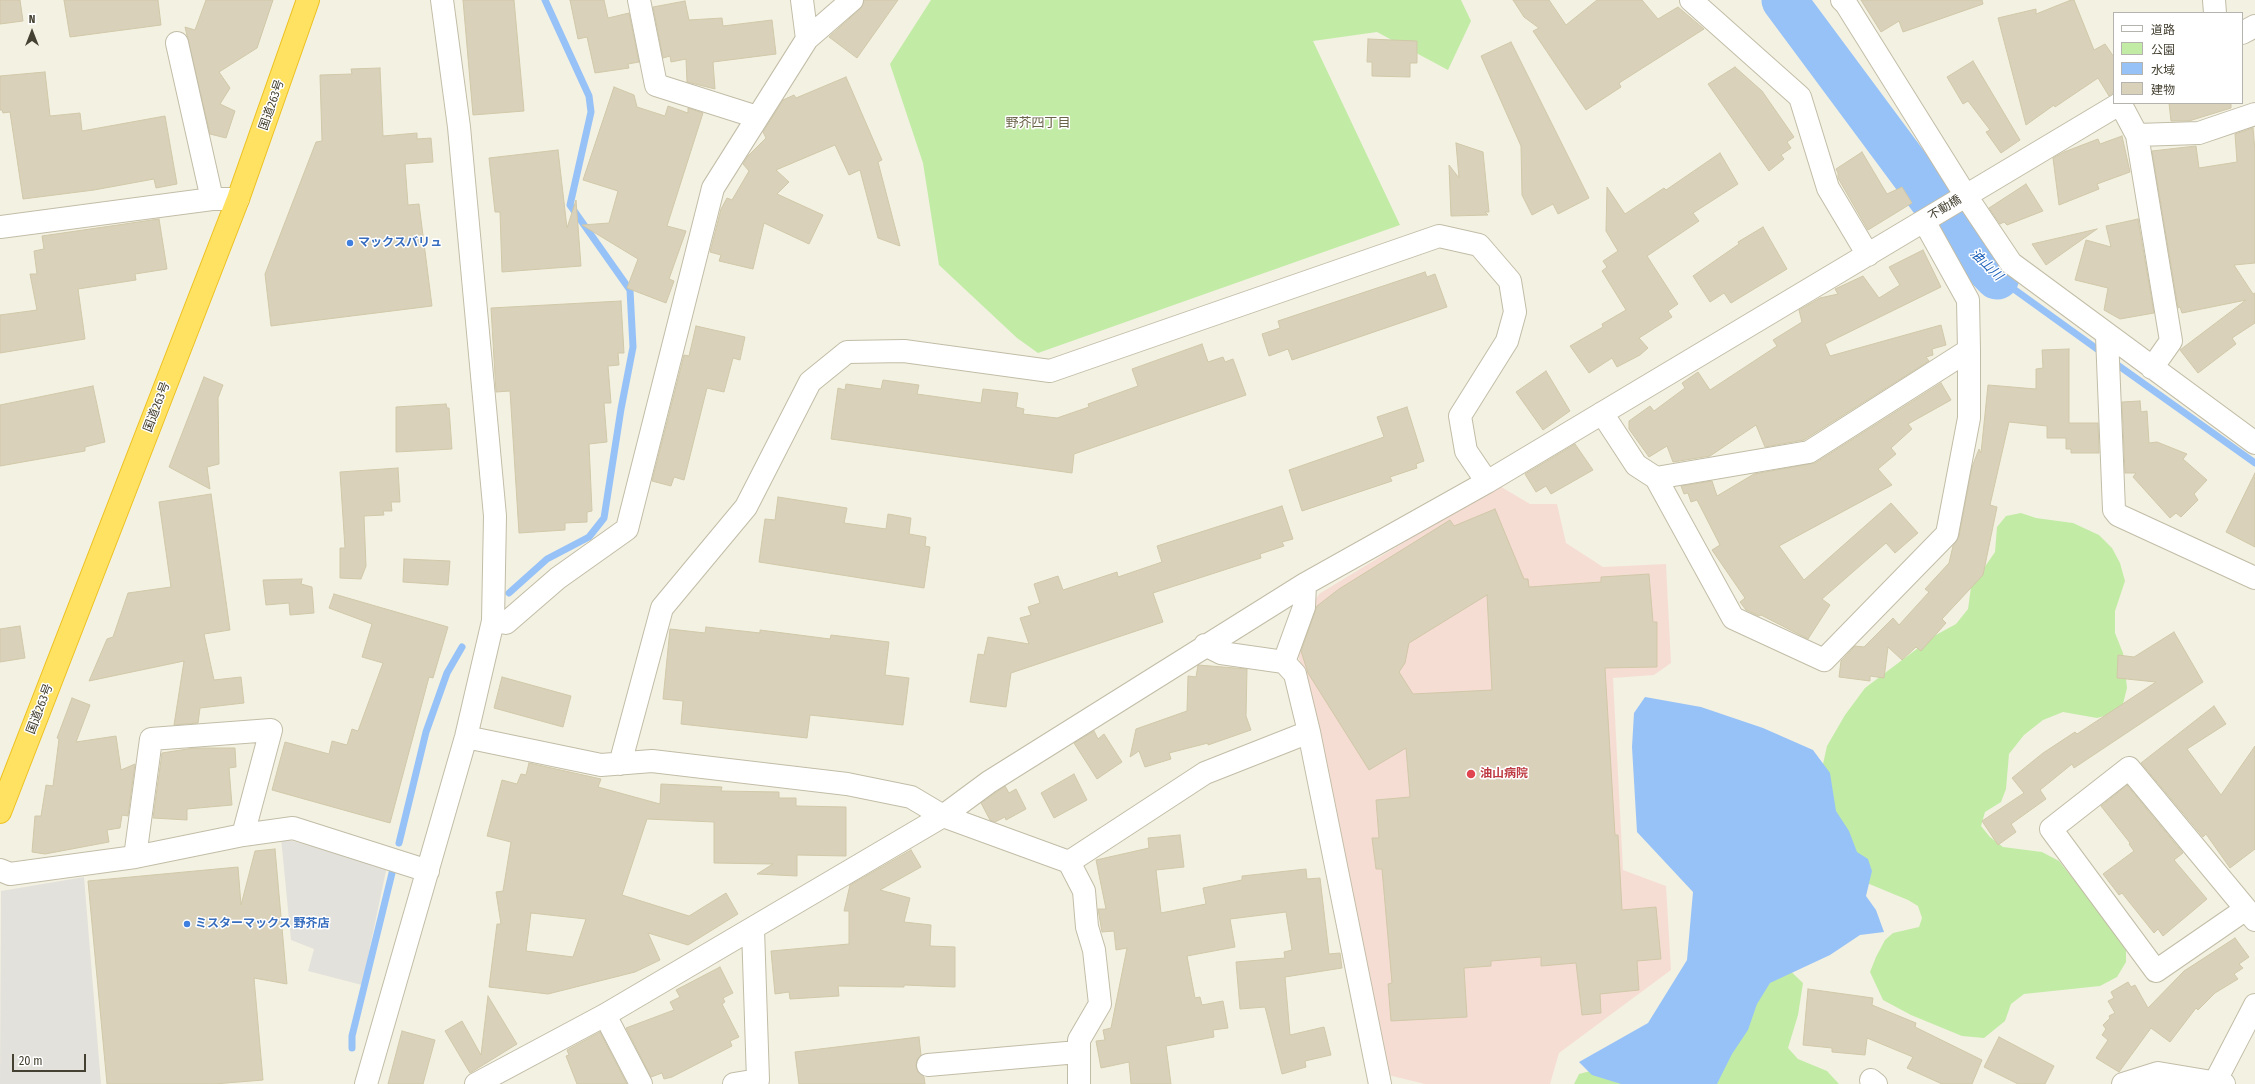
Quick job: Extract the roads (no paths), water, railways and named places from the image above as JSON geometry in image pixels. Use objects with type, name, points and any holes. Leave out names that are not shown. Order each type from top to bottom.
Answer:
[{"type":"highway","name":"国道263号","points":[[0,812],[238,199],[308,0]]},
{"type":"street","points":[[366,1084],[466,737],[493,621],[495,516],[458,127],[442,0]]},
{"type":"street","points":[[639,0],[656,85],[757,118]]},
{"type":"street","points":[[802,0],[807,39]]},
{"type":"street","points":[[493,621],[506,623],[558,578],[627,529],[713,188],[807,39],[852,0]]},
{"type":"street","points":[[1691,0],[1800,97],[1828,188],[1868,255]]},
{"type":"street","points":[[1842,0],[1846,4],[1966,196],[2011,263],[2107,336],[2255,443]]},
{"type":"street","points":[[2214,0],[2215,12]]},
{"type":"street","points":[[2243,32],[2255,26]]},
{"type":"street","points":[[177,43],[212,199]]},
{"type":"street","name":"不動橋","points":[[476,1084],[606,1015],[943,816],[989,782],[1205,645],[1305,584],[1487,482],[2118,104]]},
{"type":"street","points":[[2121,104],[2137,135],[2171,341],[2152,368]]},
{"type":"street","points":[[2137,135],[2199,133],[2255,114]]},
{"type":"street","points":[[0,227],[212,199],[238,199]]},
{"type":"street","points":[[1602,413],[1636,465],[1656,478],[1733,618],[1824,660],[1947,534],[1969,418],[1968,300],[1924,221]]},
{"type":"street","points":[[620,764],[662,608],[746,507],[810,382],[847,352],[904,351],[1050,371],[1439,236],[1479,246],[1510,281],[1515,312],[1507,341],[1460,416],[1466,451],[1487,482]]},
{"type":"street","points":[[2107,336],[2114,510],[2118,515],[2255,578]]},
{"type":"street","points":[[1656,478],[1809,452],[1968,350]]},
{"type":"street","points":[[1284,662],[1304,607],[1305,584]]},
{"type":"street","points":[[1205,645],[1221,653],[1284,662],[1295,674],[1310,732],[1380,1084]]},
{"type":"street","points":[[135,857],[151,738],[271,730],[243,835]]},
{"type":"street","points":[[1070,862],[1205,773],[1310,732]]},
{"type":"street","points":[[466,737],[601,765],[652,761],[847,784],[911,797],[943,816],[1070,862],[1084,891],[1087,927],[1094,950],[1100,1004],[1079,1040],[1079,1084]]},
{"type":"street","points":[[2129,768],[2251,915],[2156,971],[2051,829],[2129,768]]},
{"type":"street","points":[[0,870],[10,874],[135,857],[243,835],[292,828],[428,871]]},
{"type":"street","points":[[734,1084],[758,1080],[753,929]]},
{"type":"street","points":[[2123,1084],[2158,1073],[2218,1083],[2255,1005]]},
{"type":"street","points":[[606,1015],[641,1084]]},
{"type":"street","points":[[928,1065],[1078,1052]]},
{"type":"water","points":[[1645,697],[1701,707],[1763,728],[1813,750],[1830,773],[1836,811],[1849,831],[1857,852],[1868,859],[1872,871],[1866,896],[1876,910],[1884,932],[1860,935],[1830,955],[1770,983],[1757,1004],[1748,1030],[1732,1054],[1717,1084],[1621,1084],[1592,1075],[1579,1062],[1648,1023],[1687,960],[1693,892],[1637,832],[1632,747],[1634,713]]},
{"type":"waterway","points":[[509,593],[547,559],[589,537],[604,518],[621,409],[633,347],[630,290],[570,205],[591,112],[589,96],[545,0]]},
{"type":"waterway","name":"油山川","points":[[1784,0],[1965,244],[1997,277]]},
{"type":"waterway","name":"油山川","points":[[1997,277],[2104,354]]},
{"type":"waterway","name":"油山川","points":[[2112,361],[2255,463]]},
{"type":"waterway","points":[[399,843],[426,732],[447,673],[462,647]]},
{"type":"waterway","points":[[352,1048],[352,1036],[393,869]]},
{"type":"place","name":"マックスバリュ","points":[[350,243]]},
{"type":"place","name":"油山病院","points":[[1471,774]]},
{"type":"place","name":"ミスターマックス 野芥店","points":[[187,924]]},
{"type":"district","name":"野芥四丁目","points":[[1038,123]]}]
